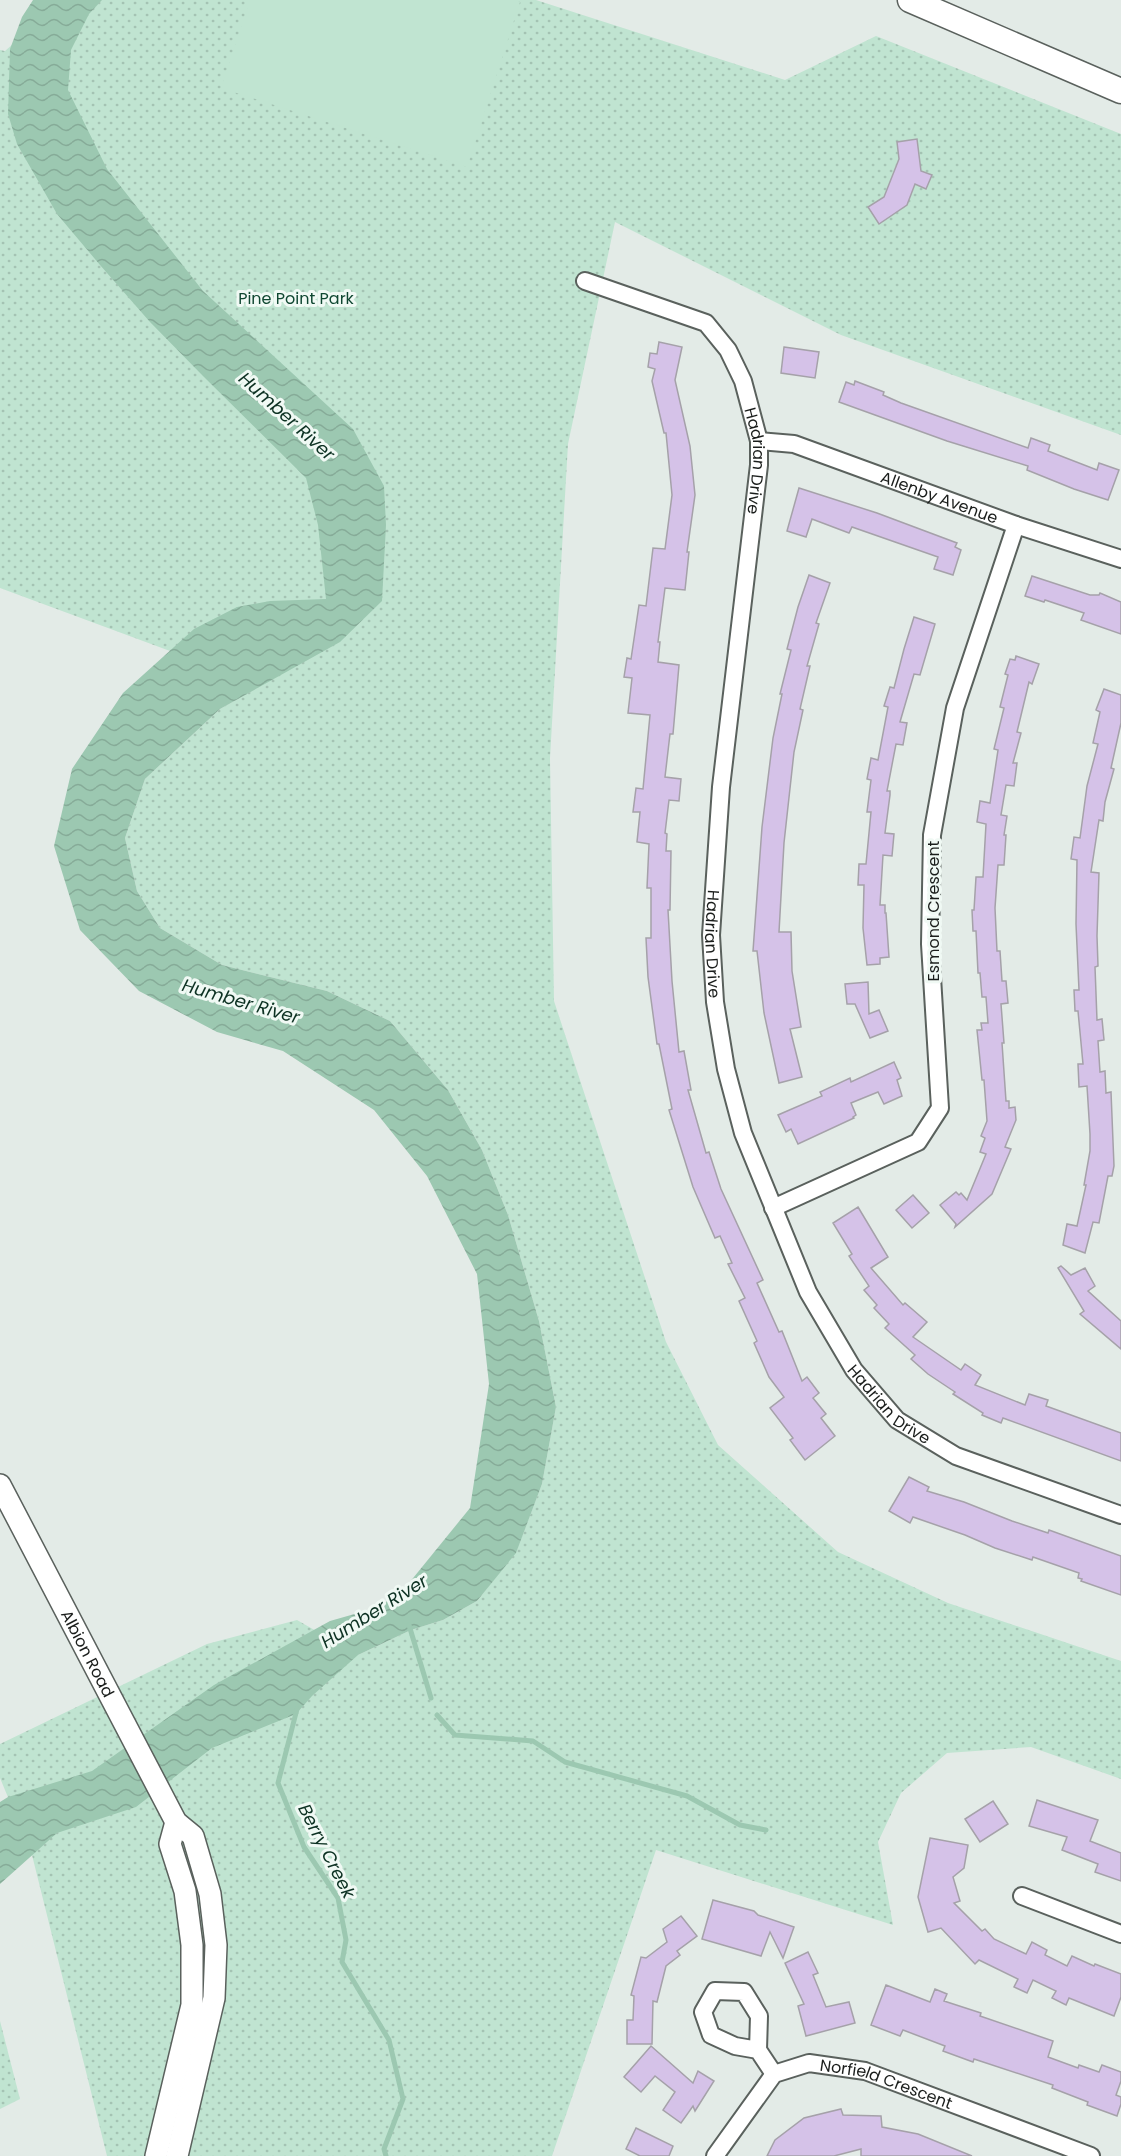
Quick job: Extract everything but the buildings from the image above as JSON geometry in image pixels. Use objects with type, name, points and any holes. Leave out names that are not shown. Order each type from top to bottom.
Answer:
[{"type":"highway","points":[[890,0],[960,20]]},
{"type":"highway","points":[[910,0],[1121,91]]},
{"type":"main road","name":"Albion Road","points":[[0,1485],[176,1822],[193,1836],[210,1894],[216,1946],[214,1998],[177,2156]]},
{"type":"main road","points":[[156,2156],[192,2005],[192,1945],[185,1892],[170,1844],[176,1822]]},
{"type":"street","name":"Hadrian Drive","points":[[585,281],[706,323],[728,350],[743,381],[759,441],[759,465],[721,787],[711,935],[715,1002],[726,1069],[744,1133],[808,1292],[854,1370],[897,1420],[956,1455],[1121,1515]]},
{"type":"street","name":"Allenby Avenue","points":[[759,441],[794,444],[1016,525],[1121,559]]},
{"type":"street","name":"Esmond Crescent","points":[[773,1208],[918,1142],[940,1108],[930,944],[932,835],[954,708],[1016,525]]},
{"type":"street","points":[[1022,1896],[1121,1934]]},
{"type":"street","points":[[716,2156],[774,2074],[758,2050]]},
{"type":"street","name":"Norfield Crescent","points":[[774,2074],[809,2063],[865,2071],[1091,2156]]},
{"type":"green space","name":"Pine Point Park","points":[[63,0],[536,0],[785,80],[876,36],[1121,134],[1121,435],[841,335],[615,222],[568,444],[550,758],[554,1001],[666,1342],[718,1445],[838,1552],[948,1603],[1121,1661],[1121,1779],[1031,1747],[947,1753],[901,1793],[878,1842],[893,1925],[656,1850],[552,2156],[107,2156],[32,1855],[0,1778],[0,1744],[207,1644],[297,1620],[358,1655],[411,1630],[443,1620],[477,1601],[516,1552],[542,1484],[556,1407],[539,1321],[508,1215],[482,1150],[448,1090],[390,1021],[327,991],[222,965],[160,928],[137,891],[125,838],[145,779],[220,709],[257,688],[170,651],[0,588],[0,50],[5,51]]},
{"type":"green space","points":[[250,0],[515,0],[520,2],[467,167],[221,88]]},
{"type":"green space","points":[[0,2021],[20,2099],[0,2109]]},
{"type":"water","name":"Humber River","points":[[33,0],[102,0],[89,14],[71,50],[68,90],[107,169],[203,291],[353,429],[384,486],[386,525],[382,601],[340,642],[220,709],[145,779],[125,838],[137,891],[160,928],[222,965],[327,991],[390,1021],[448,1090],[482,1150],[508,1215],[539,1321],[556,1407],[542,1484],[516,1553],[477,1601],[443,1620],[411,1630],[358,1655],[312,1696],[296,1714],[212,1748],[136,1807],[57,1833],[0,1884],[0,1802],[8,1797],[92,1771],[214,1685],[330,1621],[379,1607],[405,1588],[470,1508],[489,1384],[477,1274],[427,1176],[374,1110],[283,1051],[217,1032],[139,991],[80,930],[54,846],[72,769],[123,693],[194,629],[237,607],[270,601],[326,599],[318,525],[306,478],[150,322],[100,265],[57,214],[17,144],[8,114],[10,49],[22,17]]},
{"type":"waterway","points":[[409,1625],[431,1698]]},
{"type":"waterway","name":"Berry Creek","points":[[297,1709],[278,1783],[304,1847],[338,1898],[346,1940],[342,1962],[389,2040],[403,2099],[384,2149],[386,2156]]},
{"type":"waterway","points":[[437,1715],[455,1735],[533,1741],[565,1762],[687,1796],[740,1825],[766,1830]]}]
